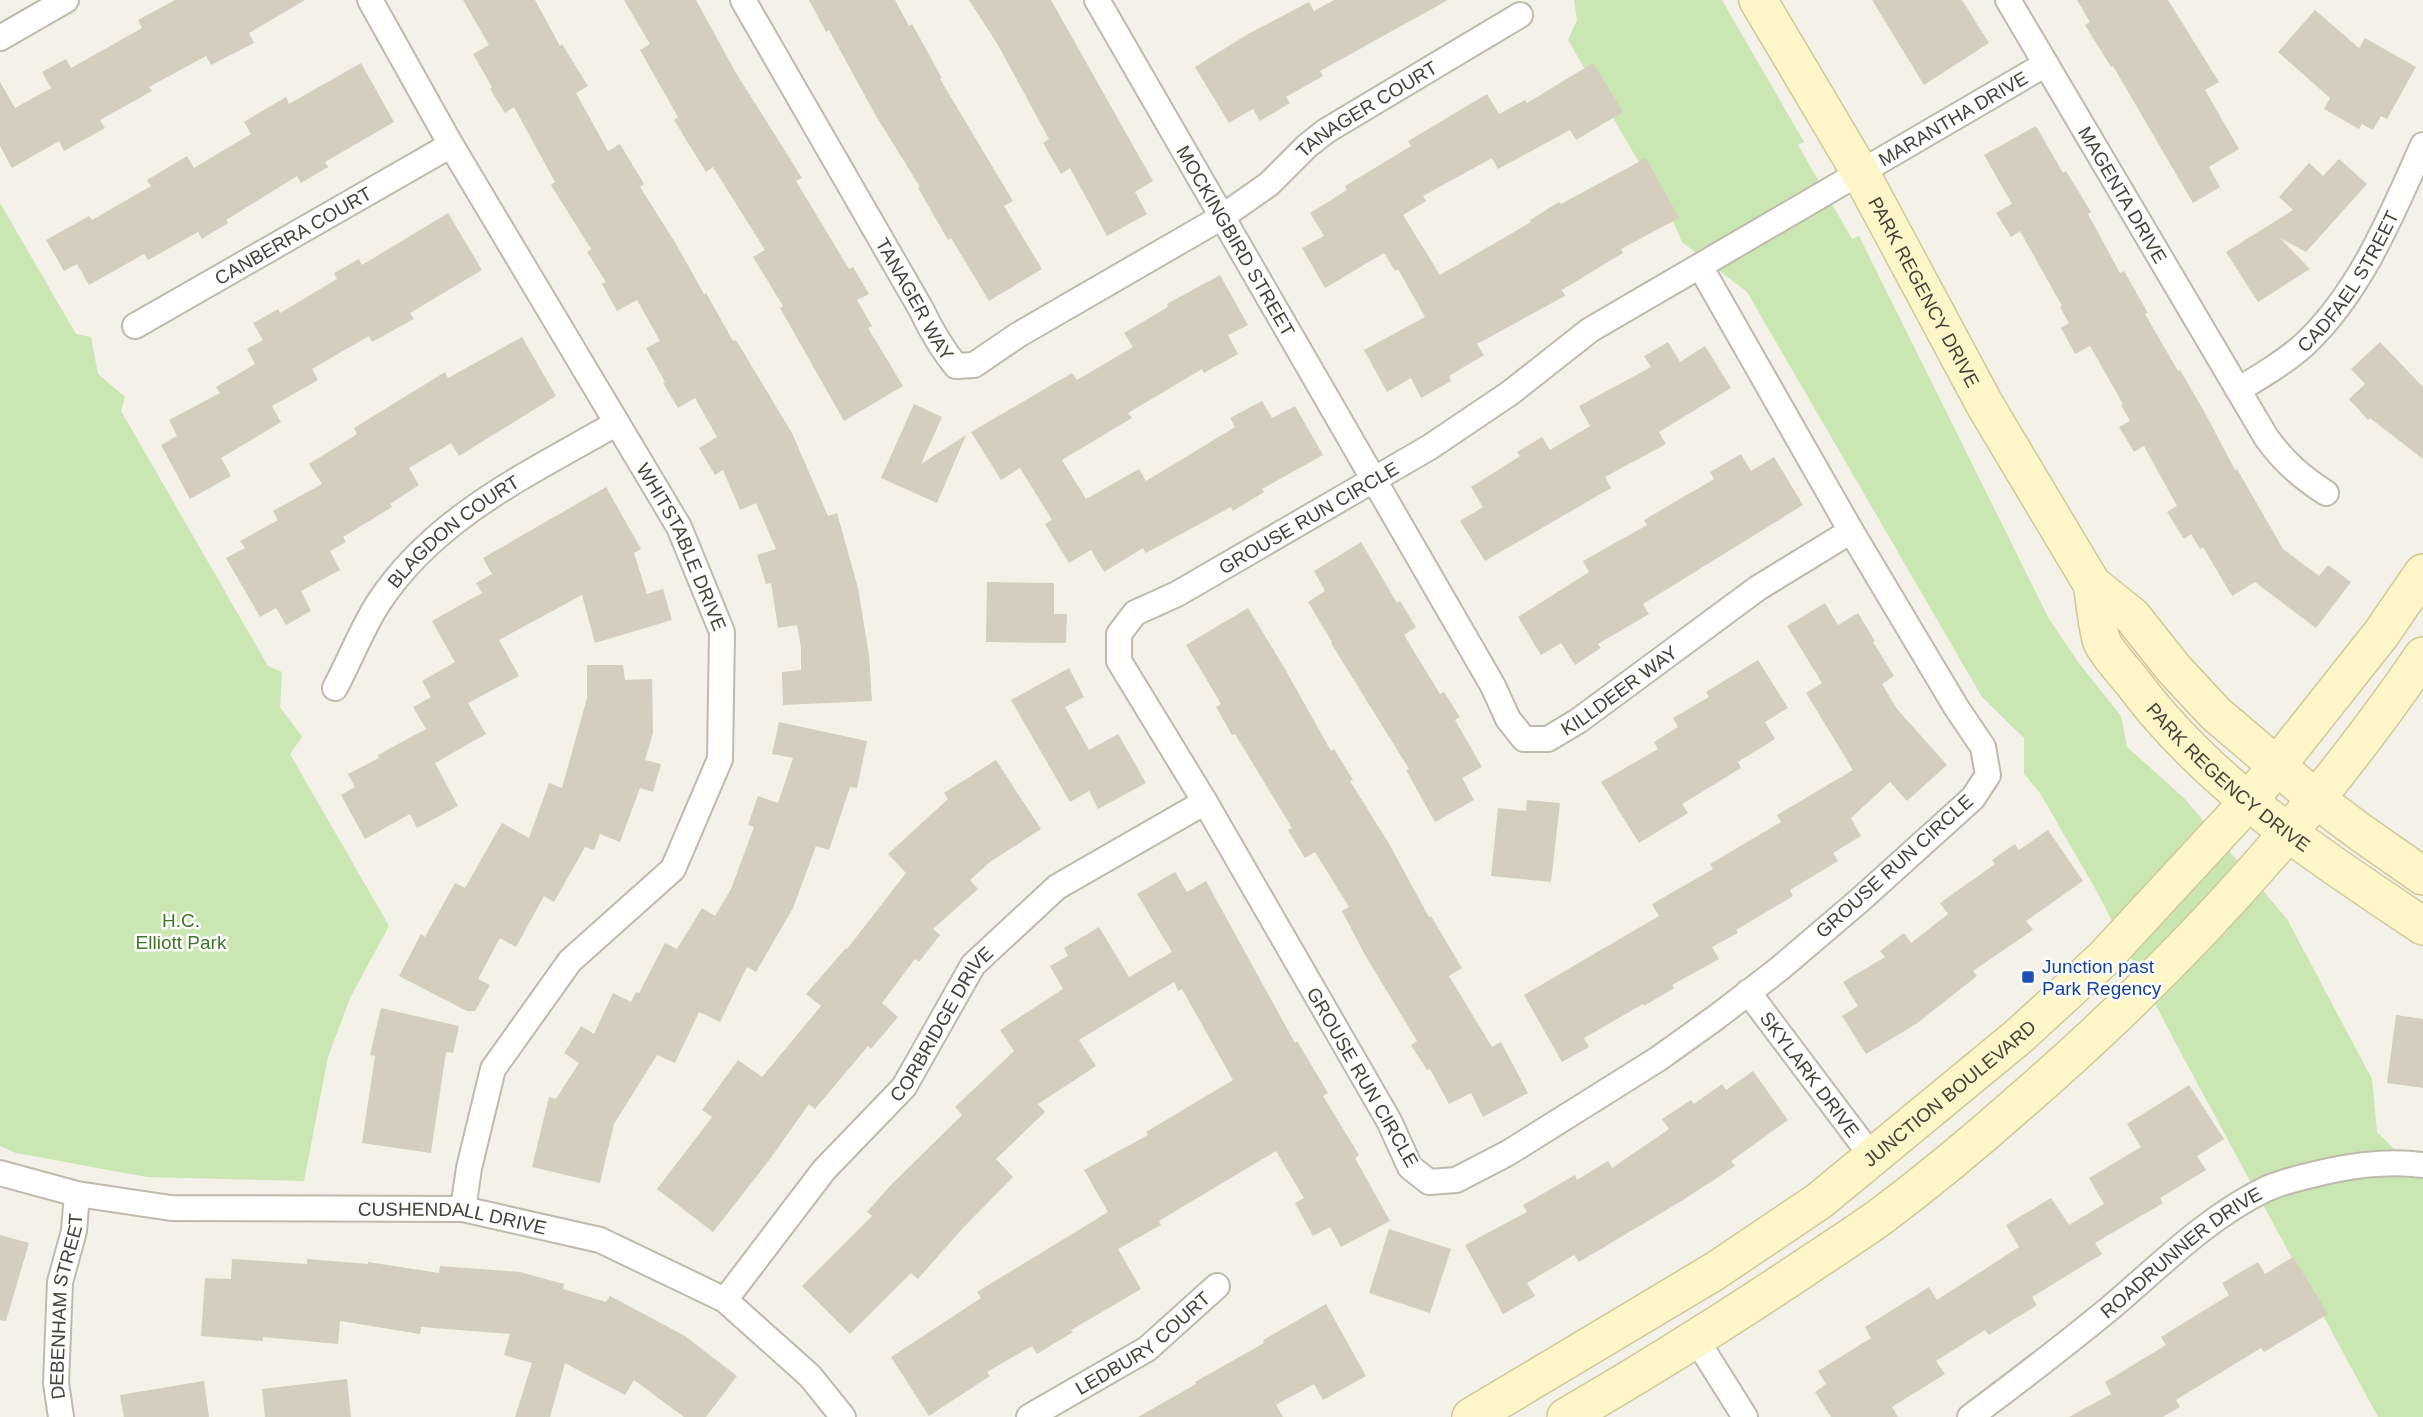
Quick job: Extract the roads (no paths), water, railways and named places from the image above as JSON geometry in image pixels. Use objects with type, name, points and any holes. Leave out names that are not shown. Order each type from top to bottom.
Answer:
[{"type":"main road","name":"PARK REGENCY DRIVE","points":[[1758,0],[1860,172],[1985,405],[2092,584],[2132,616],[2174,669],[2216,715],[2316,799],[2423,876]]},
{"type":"main road","name":"JUNCTION BOULEVARD","points":[[1471,1417],[1714,1270],[1819,1201],[2018,1036],[2103,958],[2248,802],[2381,634],[2423,573]]},
{"type":"main road","name":"PARK REGENCY DRIVE","points":[[2092,584],[2102,641],[2148,704],[2219,778],[2287,832],[2423,926]]},
{"type":"main road","points":[[1566,1417],[1696,1339],[1878,1218],[1951,1163],[2069,1060],[2202,930],[2262,864],[2379,719],[2423,656]]},
{"type":"street","points":[[3,30],[66,0]]},
{"type":"street","name":"WHITSTABLE DRIVE","points":[[370,0],[451,145],[679,527],[722,632],[720,759],[673,869],[570,961],[493,1069],[469,1167],[463,1209]]},
{"type":"street","name":"TANAGER WAY","points":[[743,0],[921,309],[933,335],[956,366],[974,365],[1018,335],[1222,217]]},
{"type":"street","name":"MOCKINGBIRD STREET","points":[[1097,0],[1375,481]]},
{"type":"street","name":"MAGENTA DRIVE","points":[[2008,0],[2281,459],[2302,478],[2326,493]]},
{"type":"street","name":"TANAGER COURT","points":[[1222,217],[1269,184],[1326,131],[1520,15]]},
{"type":"street","name":"MARANTHA DRIVE","points":[[1860,172],[2046,64]]},
{"type":"street","name":"CANBERRA COURT","points":[[135,326],[451,145]]},
{"type":"street","name":"CADFAEL STREET","points":[[2238,390],[2271,371],[2305,344],[2337,308],[2363,268],[2423,145]]},
{"type":"street","name":"GROUSE RUN CIRCLE","points":[[1700,266],[1851,531],[1956,707],[1983,747],[1988,775],[1973,798],[1860,900],[1748,992],[1658,1059],[1508,1153],[1457,1180],[1429,1182],[1410,1167],[1389,1121],[1205,802],[1119,661],[1119,634],[1135,613],[1177,594],[1375,481],[1469,422],[1590,330],[1860,172]]},
{"type":"street","name":"BLAGDON COURT","points":[[335,688],[379,602],[425,546],[473,507],[617,423]]},
{"type":"street","name":"KILLDEER WAY","points":[[1375,481],[1493,686],[1508,719],[1524,739],[1548,739],[1578,721],[1758,588],[1851,531]]},
{"type":"street","name":"CORBRIDGE DRIVE","points":[[725,1300],[824,1170],[904,1087],[973,965],[1057,887],[1205,802]]},
{"type":"street","name":"SKYLARK DRIVE","points":[[1748,992],[1873,1158]]},
{"type":"street","name":"ROADRUNNER DRIVE","points":[[1970,1417],[2076,1335],[2194,1235],[2230,1209],[2269,1188],[2313,1174],[2366,1164],[2423,1165]]},
{"type":"street","name":"CUSHENDALL DRIVE","points":[[0,1173],[78,1194],[171,1208],[463,1209],[600,1240],[725,1300],[810,1376],[843,1417]]},
{"type":"street","name":"DEBENHAM STREET","points":[[61,1417],[56,1383],[60,1282],[74,1231],[78,1194]]},
{"type":"street","name":"LEDBURY COURT","points":[[1029,1417],[1147,1349],[1217,1286]]},
{"type":"street","points":[[1696,1339],[1745,1417]]},
{"type":"place","name":"Junction past Park Regency","points":[[2028,977]]},
{"type":"park label","name":"H.C. Elliott Park","points":[[181,931]]}]
